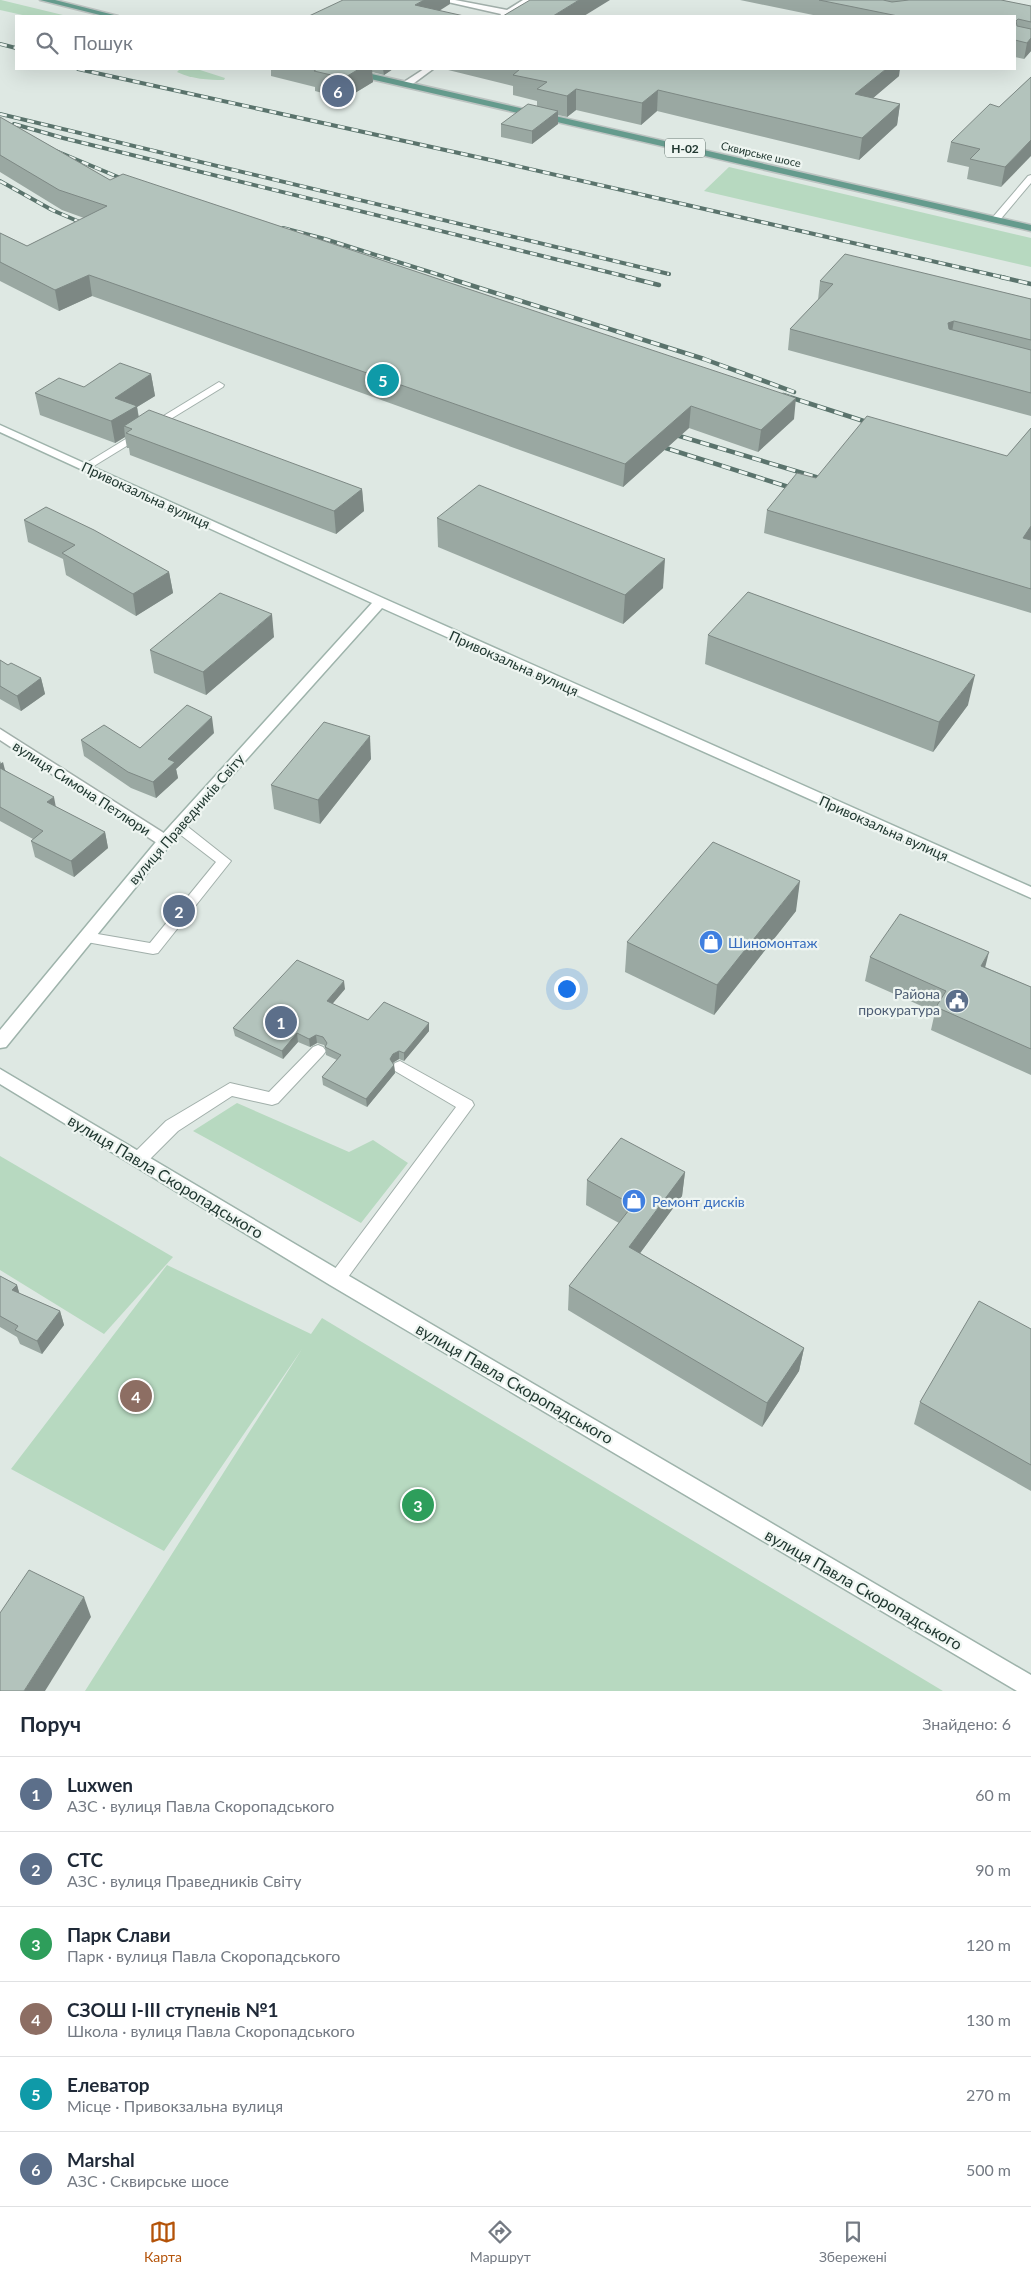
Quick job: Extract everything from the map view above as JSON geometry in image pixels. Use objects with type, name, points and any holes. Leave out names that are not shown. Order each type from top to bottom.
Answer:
[{"type":"main road","points":[[44,0],[110,15]]},
{"type":"main road","name":"Сквирське шосе","points":[[344,70],[1031,228]]},
{"type":"street","points":[[443,0],[506,15],[528,0]]},
{"type":"street","points":[[407,84],[428,70]]},
{"type":"street","name":"Привокзальна вулиця","points":[[0,428],[380,602],[1031,893]]},
{"type":"street","name":"вулиця Праведників Світу","points":[[0,1042],[165,841],[380,602]]},
{"type":"street","name":"вулиця Симона Петлюри","points":[[0,734],[165,841]]},
{"type":"street","name":"вулиця Павла Скоропадського","points":[[0,1076],[337,1279],[1031,1687]]},
{"type":"lane","points":[[996,219],[1031,178]]},
{"type":"lane","points":[[85,467],[219,385]]},
{"type":"lane","points":[[86,937],[154,949],[224,861],[178,826]]},
{"type":"lane","points":[[139,1160],[172,1126],[230,1088],[272,1099],[318,1051]]},
{"type":"lane","points":[[337,1279],[466,1104],[400,1067]]},
{"type":"green space","points":[[0,0],[63,15],[22,15],[0,10]]},
{"type":"green space","points":[[179,70],[200,70],[225,78],[224,80],[218,80],[194,78],[177,72]]},
{"type":"green space","points":[[729,167],[1031,238],[1031,267],[704,191]]},
{"type":"green space","points":[[237,1103],[349,1152],[373,1140],[408,1163],[361,1223],[193,1131]]},
{"type":"green space","points":[[0,1156],[173,1257],[104,1334],[0,1270]]},
{"type":"green space","points":[[167,1265],[311,1334],[322,1318],[943,1691],[85,1691],[302,1349],[164,1551],[11,1469]]},
{"type":"building","points":[[343,0],[424,0],[415,5],[460,15],[311,15]]},
{"type":"building","points":[[530,0],[579,0],[555,15],[505,15]]},
{"type":"building","points":[[819,0],[883,0],[892,2],[909,0],[1001,0],[1031,6],[1031,22],[1018,19],[1016,21],[1016,15],[893,15]]},
{"type":"building","points":[[1016,21],[1017,26],[1031,29],[1031,38],[1027,43],[1016,40]]},
{"type":"building","points":[[316,70],[357,70],[344,78],[314,71]]},
{"type":"building","points":[[519,70],[885,70],[855,94],[900,104],[862,138],[658,90],[642,103],[576,89],[567,96],[537,89],[547,82],[513,75]]},
{"type":"building","points":[[1031,77],[1031,140],[1005,167],[970,159],[980,149],[951,142],[990,104],[999,107]]},
{"type":"building","points":[[528,104],[558,111],[532,131],[501,124]]},
{"type":"building","points":[[0,117],[110,180],[123,174],[796,398],[761,430],[691,406],[625,464],[89,275],[55,290],[0,262],[0,233],[27,246],[107,206],[59,190],[0,155]]},
{"type":"building","points":[[845,254],[1031,299],[1031,340],[954,321],[948,323],[949,329],[1031,350],[1031,393],[790,329],[833,284],[820,281]]},
{"type":"building","points":[[120,363],[151,374],[115,398],[137,406],[111,421],[35,393],[59,378],[84,387]]},
{"type":"building","points":[[149,410],[362,489],[334,511],[126,433],[132,429],[124,426]]},
{"type":"building","points":[[867,416],[1007,456],[1031,428],[1031,526],[1023,538],[1031,540],[1031,589],[767,510],[797,473],[816,478]]},
{"type":"building","points":[[479,485],[665,559],[625,595],[437,518]]},
{"type":"building","points":[[46,507],[94,530],[169,572],[133,594],[62,553],[75,545],[24,520]]},
{"type":"building","points":[[748,592],[975,675],[939,722],[708,635]]},
{"type":"building","points":[[220,593],[272,614],[203,672],[150,650]]},
{"type":"building","points":[[0,660],[8,665],[11,663],[41,678],[17,696],[0,686]]},
{"type":"building","points":[[187,705],[212,717],[168,759],[175,762],[153,782],[128,772],[81,740],[104,725],[140,748]]},
{"type":"building","points":[[324,722],[370,736],[318,800],[271,785]]},
{"type":"building","points":[[0,768],[54,797],[47,802],[105,832],[71,861],[31,841],[43,831],[0,807]]},
{"type":"building","name":"Шиномонтаж","points":[[713,842],[800,881],[717,985],[627,942]]},
{"type":"building","points":[[900,914],[989,952],[981,966],[1031,987],[1031,1049],[936,1007],[946,991],[870,957]]},
{"type":"building","points":[[297,960],[344,981],[327,1001],[368,1020],[384,1002],[429,1023],[404,1053],[399,1051],[393,1054],[390,1059],[394,1065],[366,1099],[322,1077],[341,1055],[325,1047],[327,1043],[323,1037],[316,1035],[309,1039],[297,1033],[282,1051],[233,1028]]},
{"type":"building","points":[[621,1138],[685,1172],[629,1247],[804,1348],[767,1403],[569,1286],[633,1205],[587,1180]]},
{"type":"building","points":[[0,1276],[17,1285],[12,1290],[60,1311],[37,1341],[15,1330],[18,1326],[0,1316]]},
{"type":"building","points":[[979,1301],[1031,1329],[1031,1465],[920,1402]]},
{"type":"building","points":[[29,1570],[84,1597],[24,1691],[0,1691],[0,1613]]},
{"type":"railway","points":[[0,44],[15,48]]},
{"type":"railway","points":[[83,70],[495,161],[1006,278]]},
{"type":"railway","points":[[0,114],[669,274]]},
{"type":"railway","points":[[14,124],[63,138],[632,278]]},
{"type":"railway","points":[[56,151],[130,182]]},
{"type":"railway","points":[[0,181],[52,210],[89,226]]},
{"type":"railway","points":[[283,228],[325,239],[449,278]]},
{"type":"railway","points":[[445,277],[704,359],[794,392]]},
{"type":"railway","points":[[627,277],[659,285]]},
{"type":"railway","points":[[1001,277],[1031,284]]},
{"type":"railway","points":[[783,395],[876,425]]},
{"type":"railway","points":[[666,432],[829,481]]},
{"type":"railway","points":[[653,444],[798,490]]},
{"type":"place","name":"Marshal","points":[[338,91]]},
{"type":"place","name":"Елеватор","points":[[383,380]]},
{"type":"place","name":"СТС","points":[[179,911]]},
{"type":"place","name":"Шиномонтаж","points":[[711,942]]},
{"type":"place","name":"Района прокуратура","points":[[957,1001]]},
{"type":"place","name":"Luxwen","points":[[281,1022]]},
{"type":"place","name":"Ремонт дисків","points":[[634,1201]]},
{"type":"place","name":"СЗОШ І-ІІІ ступенів №1","points":[[136,1396]]},
{"type":"place","name":"Парк Слави","points":[[418,1505]]}]
